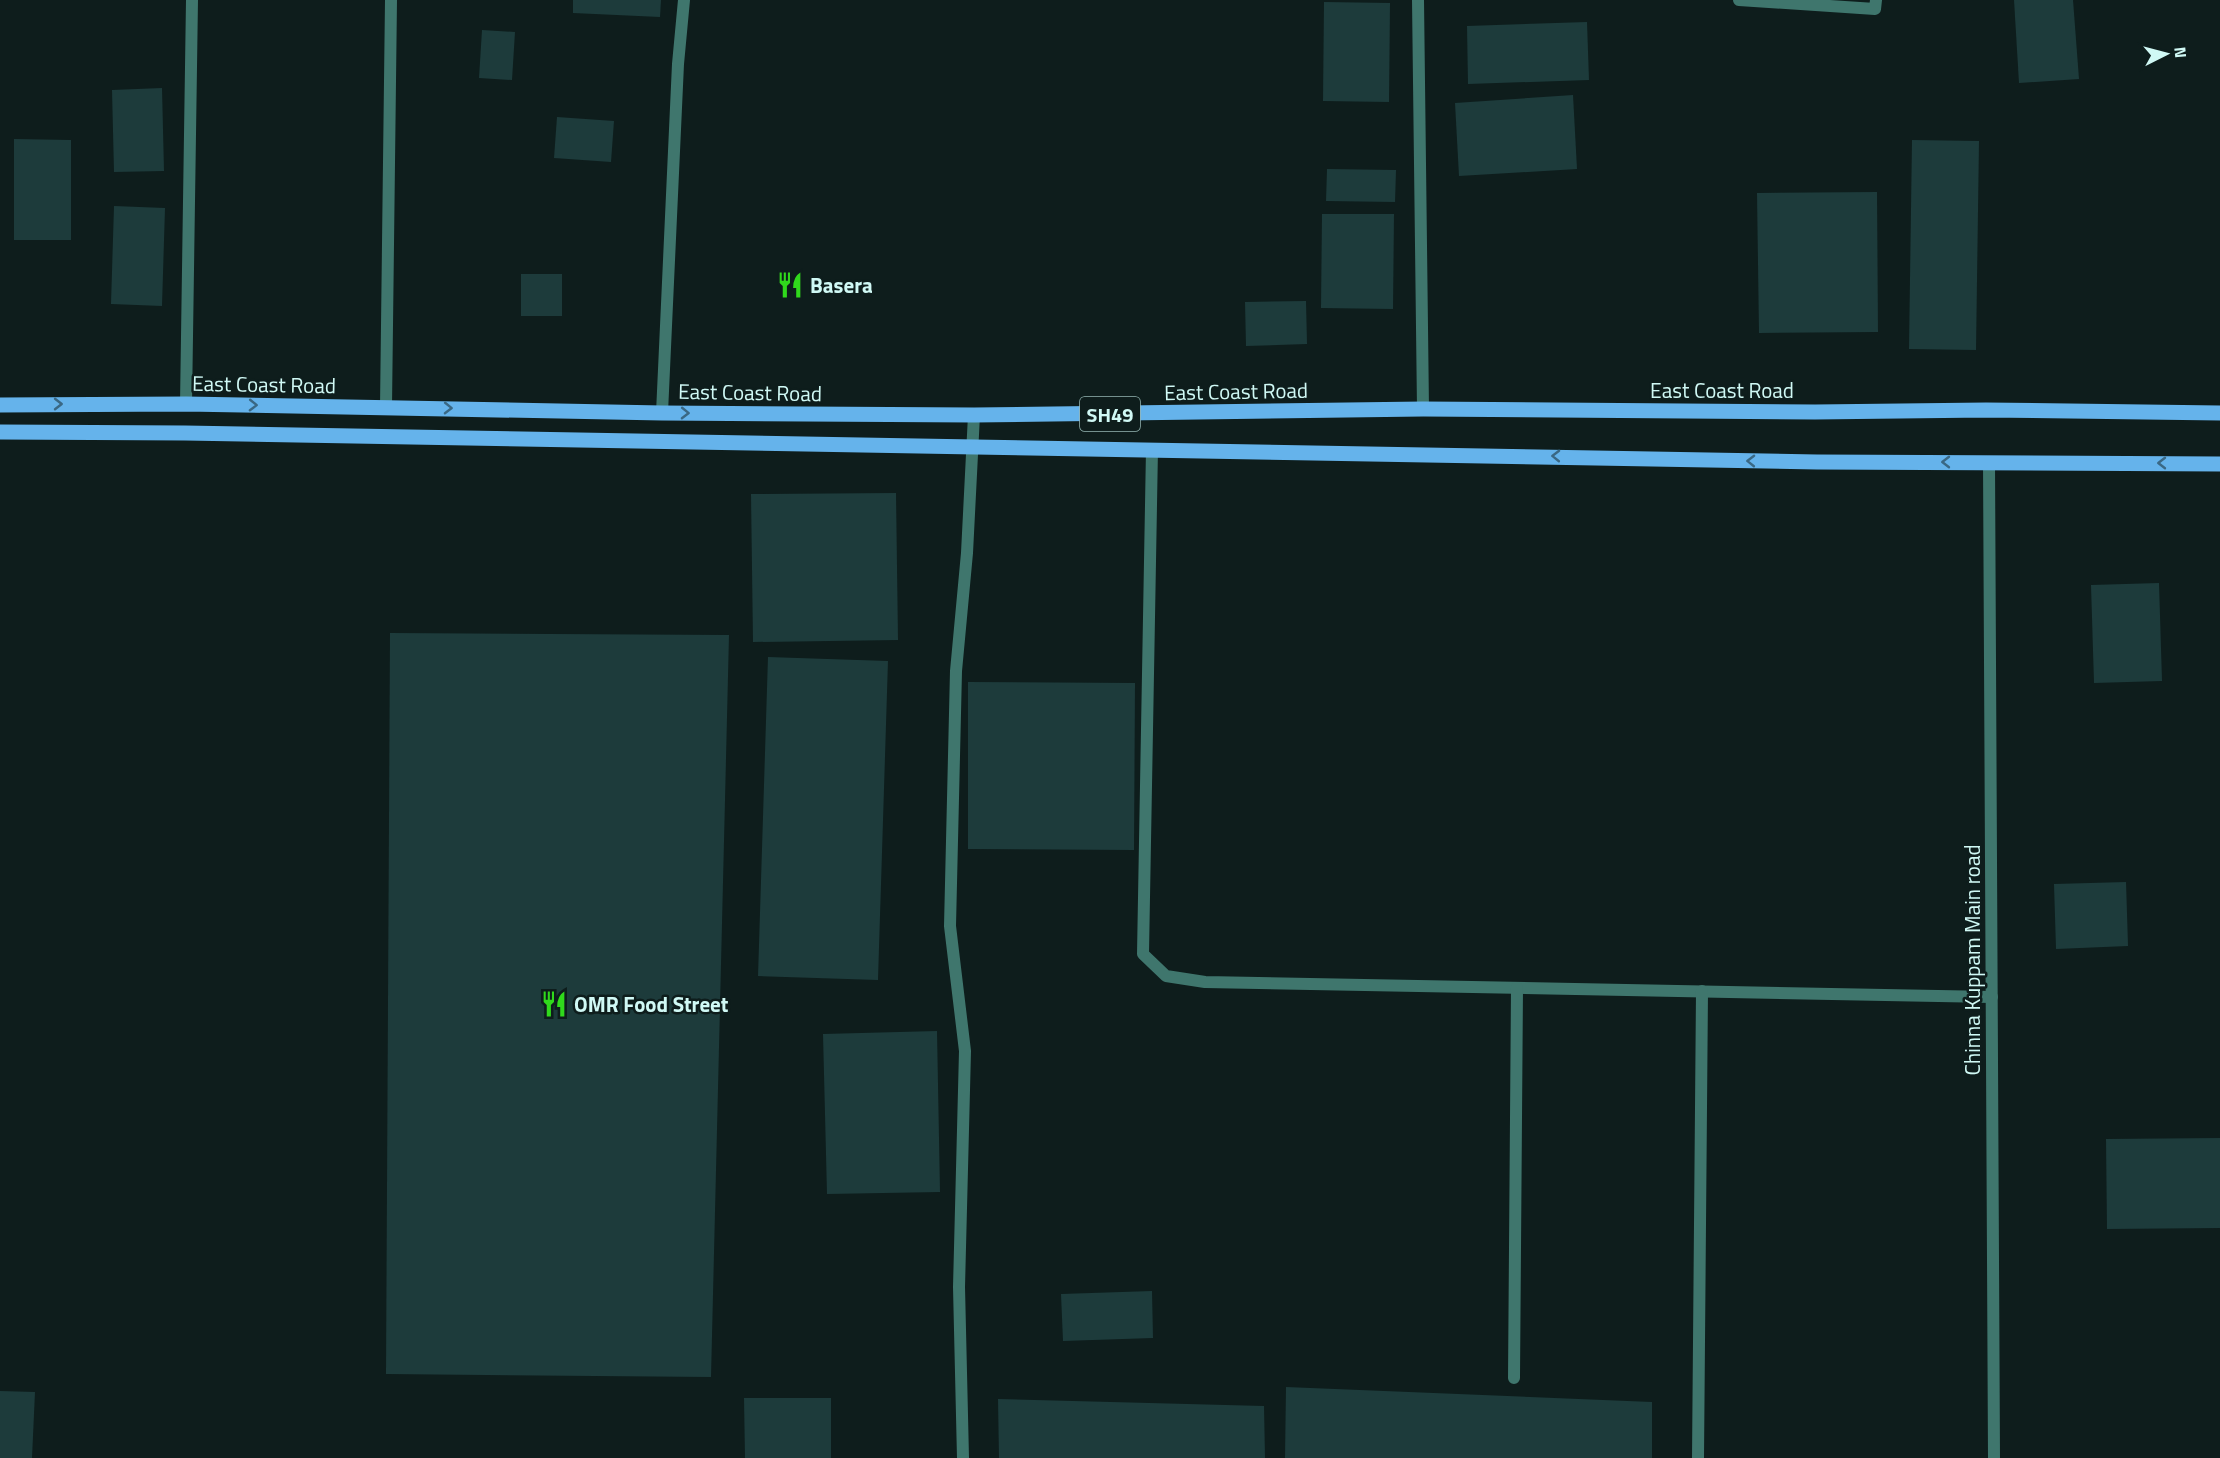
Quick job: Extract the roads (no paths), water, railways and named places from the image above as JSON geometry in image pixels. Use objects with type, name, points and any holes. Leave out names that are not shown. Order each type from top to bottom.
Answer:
[{"type":"main road","name":"East Coast Road","points":[[0,405],[186,404],[974,415],[1423,410],[1986,410],[2220,413]]},
{"type":"main road","name":"SH49","points":[[0,432],[972,446],[1806,462],[2220,464]]},
{"type":"street","points":[[186,404],[192,0]]},
{"type":"street","points":[[386,407],[391,0]]},
{"type":"street","points":[[662,412],[678,64],[684,0]]},
{"type":"street","points":[[1418,0],[1423,410]]},
{"type":"street","points":[[1739,0],[1875,9],[1876,0]]},
{"type":"street","points":[[963,1458],[959,1287],[965,1052],[950,926],[956,671],[967,553],[974,415]]},
{"type":"street","points":[[1152,449],[1143,954],[1166,976],[1205,982],[1992,997]]},
{"type":"street","name":"Chinna Kuppam Main road","points":[[1989,462],[1994,1458]]},
{"type":"street","points":[[1514,1378],[1517,988]]},
{"type":"street","points":[[1698,1458],[1702,991]]},
{"type":"place","name":"Basera","points":[[790,285]]},
{"type":"place","name":"OMR Food Street","points":[[554,1004]]}]
